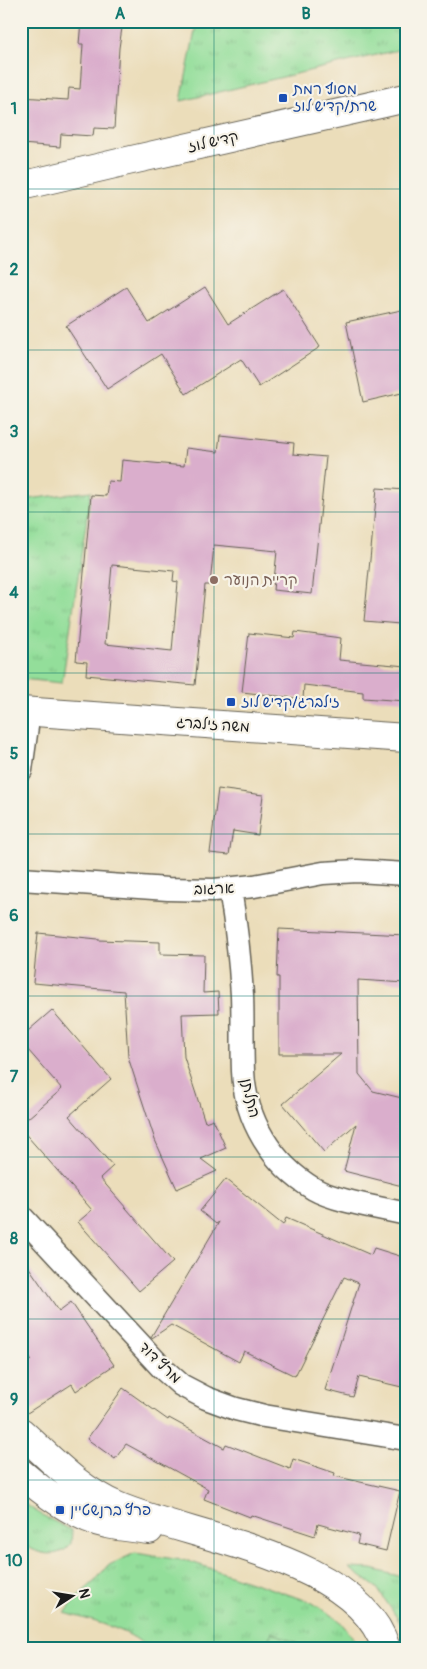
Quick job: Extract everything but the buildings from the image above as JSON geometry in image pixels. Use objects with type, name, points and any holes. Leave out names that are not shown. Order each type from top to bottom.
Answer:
[{"type":"street","name":"קדיש לוז","points":[[21,186],[406,98]]},
{"type":"street","name":"משה זילברג","points":[[25,711],[406,738]]},
{"type":"street","points":[[21,770],[25,711]]},
{"type":"street","name":"ארגוב","points":[[21,879],[168,889],[230,890],[323,873],[357,871],[406,874]]},
{"type":"street","name":"התלתן","points":[[230,890],[241,962],[243,1073],[250,1111],[262,1138],[280,1163],[315,1190],[336,1198],[406,1214]]},
{"type":"street","name":"מרץ דוד","points":[[21,1216],[162,1368],[182,1385],[206,1398],[236,1409],[264,1416],[406,1439]]},
{"type":"street","points":[[21,1432],[90,1493],[116,1506],[167,1524],[263,1553],[298,1567],[330,1583],[352,1599],[370,1616],[384,1640],[386,1648]]},
{"type":"street","points":[[21,1472],[37,1487],[73,1511],[105,1524],[216,1539]]},
{"type":"green space","points":[[197,21],[406,21],[406,48],[181,101]]},
{"type":"green space","points":[[91,491],[62,683],[21,679],[21,500]]},
{"type":"green space","points":[[21,1501],[46,1517],[72,1530],[71,1543],[67,1548],[57,1553],[46,1554],[35,1551],[21,1542]]},
{"type":"green space","points":[[135,1553],[188,1561],[311,1602],[338,1619],[356,1641],[358,1648],[147,1648],[140,1641],[120,1630],[65,1613],[78,1596],[96,1580],[107,1566]]},
{"type":"green space","points":[[349,1568],[372,1569],[406,1578],[406,1635],[398,1619],[377,1588]]},
{"type":"green space","points":[[272,1632],[302,1646],[301,1648],[264,1648]]},
{"type":"place","name":"מסוף רמת שרת/קדיש לוז","points":[[283,98]]},
{"type":"place","name":"קריית הנוער","points":[[214,580]]},
{"type":"place","name":"זילברג/קדיש לוז","points":[[231,702]]},
{"type":"place","name":"פרץ ברנשטיין","points":[[60,1510]]}]
